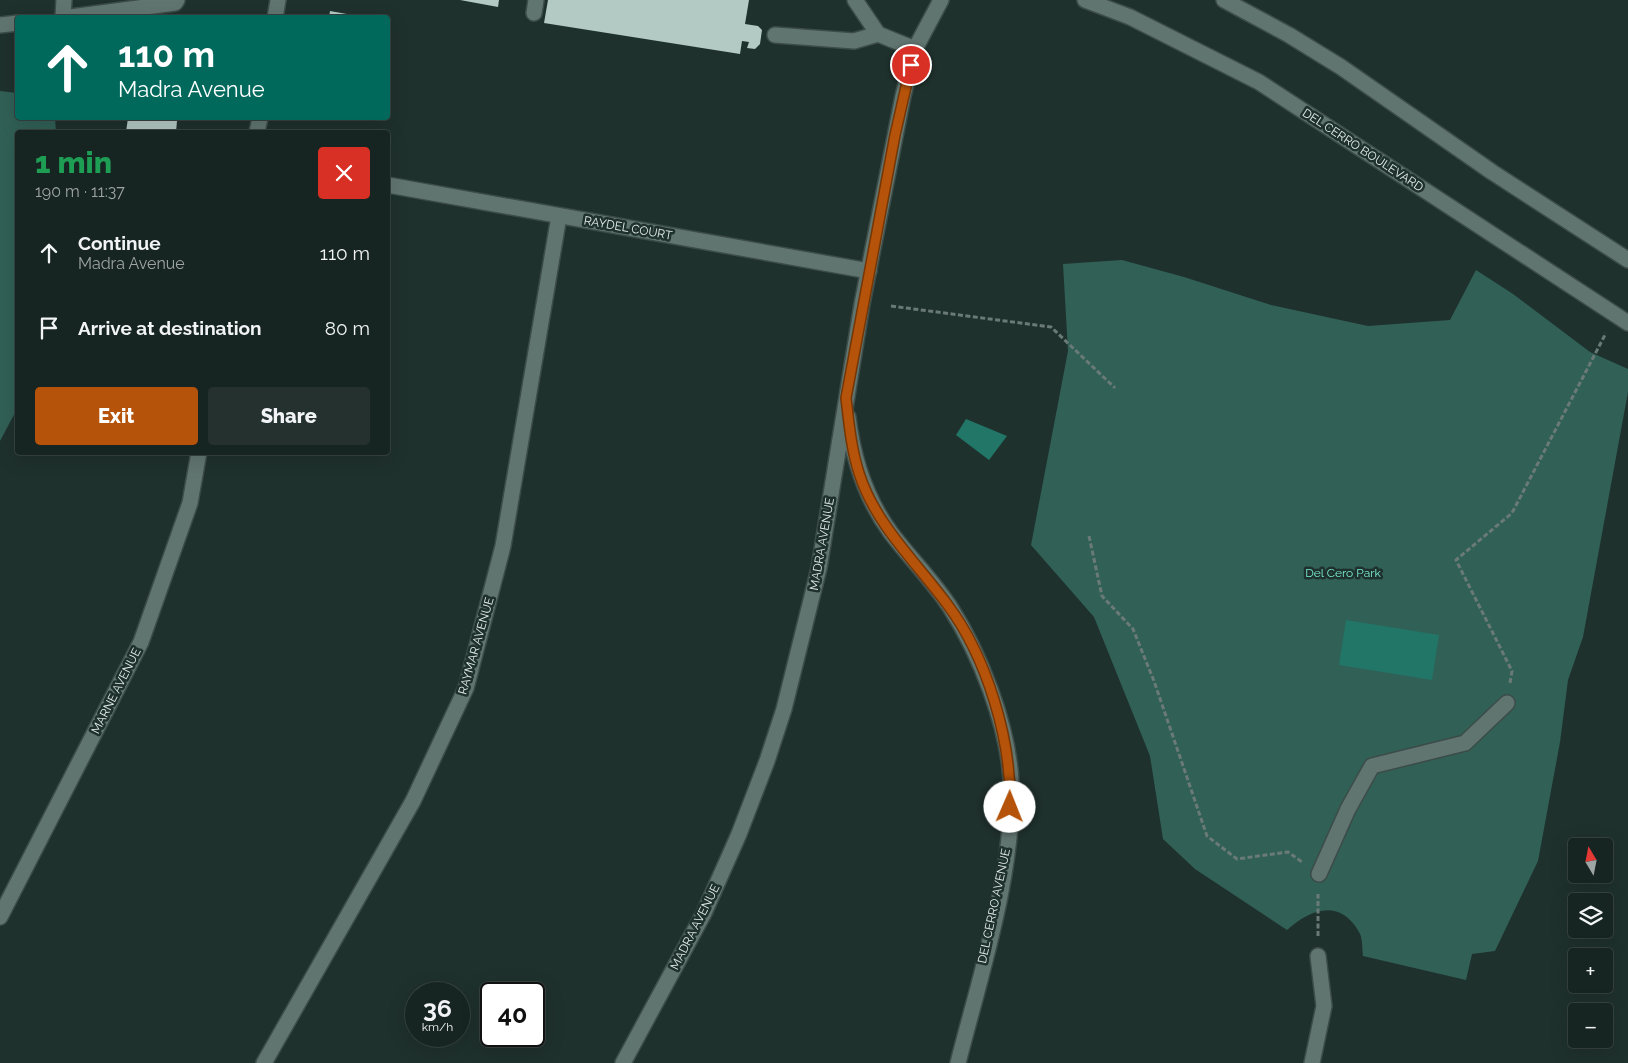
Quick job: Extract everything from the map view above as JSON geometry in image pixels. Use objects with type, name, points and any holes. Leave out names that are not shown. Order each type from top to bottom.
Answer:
[{"type":"street","points":[[63,15],[64,0]]},
{"type":"street","points":[[85,15],[175,3],[177,0]]},
{"type":"street","points":[[276,15],[278,0]]},
{"type":"street","points":[[855,0],[878,34],[915,49]]},
{"type":"street","name":"MADRA AVENUE","points":[[623,1063],[704,913],[739,834],[767,761],[784,709],[814,591],[825,534],[846,398],[903,96],[915,49],[941,0]]},
{"type":"street","name":"DEL CERRO BOULEVARD","points":[[1086,0],[1130,17],[1259,82],[1622,319]]},
{"type":"street","points":[[1224,0],[1341,67],[1492,172],[1628,260]]},
{"type":"street","points":[[0,25],[15,23]]},
{"type":"street","points":[[775,34],[854,41],[878,34]]},
{"type":"street","name":"RAYDEL COURT","points":[[390,185],[869,271]]},
{"type":"street","name":"RAYMAR AVENUE","points":[[264,1063],[413,801],[466,688],[503,546],[559,216]]},
{"type":"street","name":"DEL CERRO AVENUE","points":[[846,398],[851,439],[859,474],[873,504],[890,532],[948,605],[968,636],[996,706],[1008,762],[1011,780],[1006,859],[996,909],[958,1063]]},
{"type":"street","name":"MARNE AVENUE","points":[[0,917],[141,642],[190,503],[198,455]]},
{"type":"street","points":[[1318,874],[1348,809],[1372,766],[1465,743],[1508,703]]},
{"type":"street","points":[[1312,1063],[1324,1006],[1318,956]]},
{"type":"path","points":[[892,306],[1051,327],[1115,388]]},
{"type":"path","points":[[1508,703],[1512,671],[1456,560],[1512,513],[1622,319]]},
{"type":"path","points":[[1090,536],[1102,596],[1133,629],[1154,681],[1207,836],[1237,859],[1288,852],[1318,874],[1318,956]]},
{"type":"green space","points":[[0,91],[15,93],[15,120],[55,120],[56,130],[15,130],[15,413],[0,441]]},
{"type":"green space","name":"Del Cero Park","points":[[1122,260],[1184,277],[1271,305],[1368,326],[1450,320],[1476,270],[1513,294],[1590,352],[1628,369],[1628,392],[1583,637],[1568,680],[1560,742],[1538,861],[1495,951],[1472,954],[1466,980],[1363,956],[1362,940],[1359,932],[1343,914],[1334,911],[1324,910],[1315,912],[1287,930],[1195,869],[1163,839],[1150,756],[1094,617],[1031,545],[1068,351],[1063,264]]},
{"type":"shaded area","points":[[966,419],[1007,436],[989,460],[956,435]]},
{"type":"shaded area","points":[[1346,620],[1439,635],[1432,680],[1339,665]]},
{"type":"building","points":[[460,0],[499,0],[498,7]]},
{"type":"building","points":[[548,0],[749,0],[745,24],[758,26],[762,30],[760,44],[755,49],[747,48],[749,42],[742,41],[740,54],[544,23]]},
{"type":"building","points":[[330,11],[352,15],[329,15]]},
{"type":"building","points":[[128,120],[177,121],[176,130],[126,130]]},
{"type":"route","points":[[911,65],[895,135],[862,304],[846,398],[851,439],[859,474],[873,504],[890,532],[948,605],[968,636],[996,706],[1011,780],[1010,807]]}]
